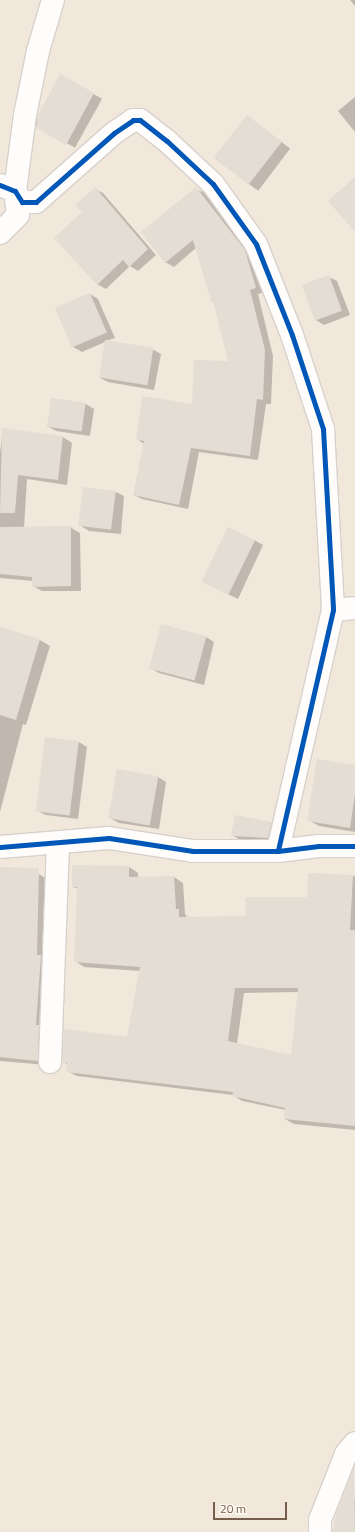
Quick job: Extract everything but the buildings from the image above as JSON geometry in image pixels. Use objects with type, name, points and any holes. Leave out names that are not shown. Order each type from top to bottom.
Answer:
[{"type":"street","points":[[0,233],[18,215],[7,188],[53,0]]},
{"type":"street","points":[[7,188],[22,202],[36,202],[114,133],[133,120],[140,120],[167,141],[213,184],[256,244],[292,335],[323,429],[333,610],[278,851]]},
{"type":"street","points":[[333,610],[355,608]]},
{"type":"street","points":[[0,847],[109,838],[193,851],[278,851],[318,846],[355,846]]},
{"type":"street","points":[[50,1062],[58,843]]},
{"type":"street","points":[[320,1532],[320,1520],[346,1454],[355,1443]]},
{"type":"shaded area","points":[[0,0],[355,0],[355,1532],[0,1532]]},
{"type":"cycle path","points":[[0,185],[15,191],[22,202],[36,202],[114,133],[133,120],[140,120],[167,141],[213,184],[256,244],[292,335],[323,429],[333,610],[278,851]]},
{"type":"cycle path","points":[[0,847],[109,838],[193,851],[278,851],[319,846],[355,846]]}]
